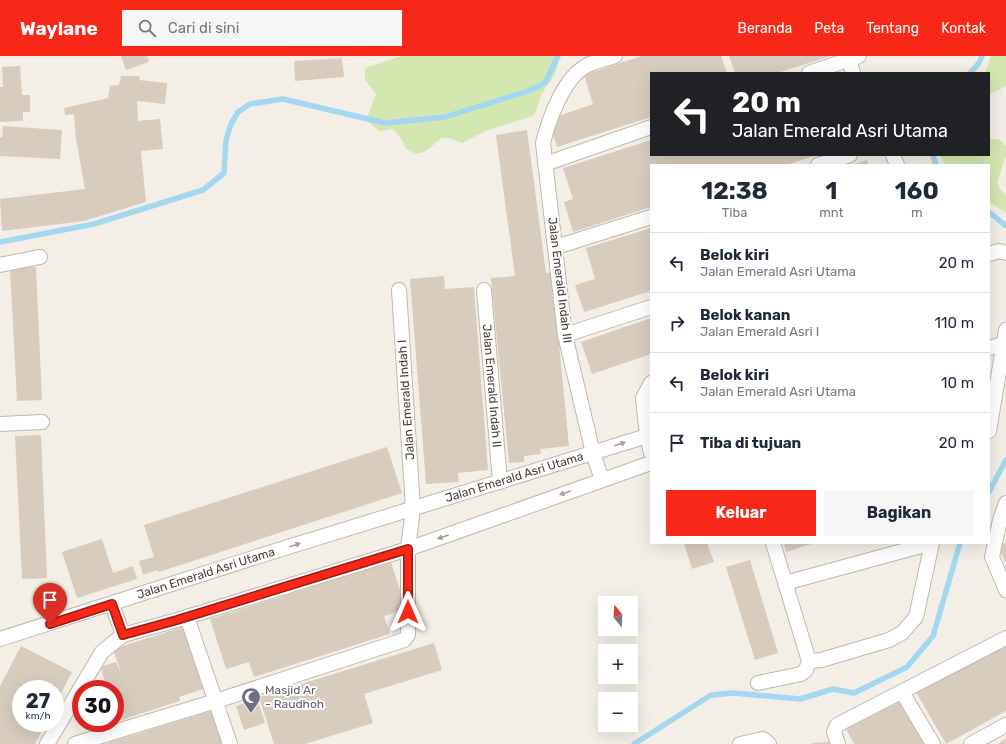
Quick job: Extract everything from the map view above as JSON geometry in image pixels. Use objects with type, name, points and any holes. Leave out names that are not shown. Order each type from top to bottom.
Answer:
[{"type":"street","name":"Jalan Emerald Indah III","points":[[602,480],[565,335],[556,247],[544,164],[543,143],[547,128],[568,82],[578,71],[588,64],[615,56]]},
{"type":"street","points":[[812,72],[852,57],[854,72]]},
{"type":"street","points":[[544,164],[650,127]]},
{"type":"street","points":[[821,164],[847,156]]},
{"type":"street","points":[[556,247],[650,217]]},
{"type":"street","points":[[990,254],[999,251],[1006,254]]},
{"type":"street","points":[[0,265],[40,257]]},
{"type":"street","name":"Jalan Emerald Indah I","points":[[398,290],[413,509]]},
{"type":"street","name":"Jalan Emerald Indah II","points":[[484,290],[500,482]]},
{"type":"street","points":[[565,335],[650,307]]},
{"type":"street","points":[[990,347],[1005,337]]},
{"type":"street","points":[[990,425],[1005,337]]},
{"type":"street","points":[[649,436],[643,398],[650,384]]},
{"type":"street","points":[[0,424],[42,422]]},
{"type":"street","name":"Jalan Emerald Asri Utama","points":[[0,639],[649,436]]},
{"type":"street","points":[[47,744],[102,652],[123,635],[187,617],[408,549],[650,463]]},
{"type":"street","points":[[1005,507],[992,557],[1006,590]]},
{"type":"street","points":[[75,744],[216,702],[404,640],[408,633],[408,549],[413,509]]},
{"type":"street","points":[[758,683],[801,674],[806,670],[809,661],[772,544]]},
{"type":"street","points":[[785,583],[928,544]]},
{"type":"street","points":[[809,661],[821,660],[889,640],[902,633],[916,617],[932,544]]},
{"type":"street","points":[[112,604],[123,635]]},
{"type":"street","points":[[187,617],[230,744]]},
{"type":"street","points":[[838,744],[834,732],[837,726],[1006,638]]},
{"type":"street","points":[[902,692],[932,744]]},
{"type":"street","points":[[972,744],[1006,725]]},
{"type":"street","points":[[740,744],[763,738],[769,744]]},
{"type":"green space","points":[[402,56],[556,56],[557,69],[540,98],[536,112],[533,116],[485,131],[462,143],[443,138],[428,150],[419,153],[406,149],[401,138],[393,129],[380,131],[372,126],[367,118],[376,94],[365,80],[365,68]]},
{"type":"green space","points":[[991,56],[1006,56],[1006,86],[990,94],[990,72],[985,72]]},
{"type":"green space","points":[[990,139],[999,139],[1006,146],[1006,156],[997,182],[1000,189],[1006,195],[1006,213],[990,203],[990,164],[945,164],[941,156],[990,156]]},
{"type":"building","points":[[121,56],[147,56],[149,62],[126,70]]},
{"type":"building","points":[[642,56],[721,56],[727,72],[650,72],[650,117],[557,147],[551,127],[556,126],[553,118],[593,104],[584,75]]},
{"type":"building","points":[[729,56],[831,56],[780,72],[735,72]]},
{"type":"building","points":[[342,58],[344,77],[295,81],[294,61]]},
{"type":"building","points":[[20,66],[22,95],[30,95],[30,112],[23,112],[23,121],[0,122],[0,87],[3,87],[2,67]]},
{"type":"building","points":[[121,76],[140,76],[139,80],[167,83],[165,104],[137,101],[138,121],[160,119],[163,149],[141,151],[146,202],[84,221],[2,231],[0,199],[85,189],[76,139],[74,114],[65,115],[64,108],[108,98],[110,86],[119,85]]},
{"type":"building","points":[[3,126],[62,130],[60,159],[0,156],[0,137],[2,137]]},
{"type":"building","points":[[527,130],[546,273],[552,272],[569,446],[540,449],[541,454],[524,456],[524,462],[509,463],[491,278],[515,276],[496,135]]},
{"type":"building","points":[[650,140],[650,156],[814,156],[789,164],[650,164],[650,207],[573,232],[564,202],[573,199],[563,168]]},
{"type":"building","points":[[867,160],[868,164],[855,164]]},
{"type":"building","points":[[650,228],[650,291],[584,312],[575,285],[595,279],[586,248]]},
{"type":"building","points":[[36,267],[42,400],[17,401],[10,268]]},
{"type":"building","points":[[444,276],[445,289],[474,287],[488,470],[458,473],[459,482],[426,484],[410,279]]},
{"type":"building","points":[[650,318],[650,354],[592,374],[581,342]]},
{"type":"building","points":[[41,435],[47,578],[22,579],[15,436]]},
{"type":"building","points":[[387,447],[402,493],[159,572],[158,570],[143,575],[139,561],[154,557],[144,525]]},
{"type":"building","points":[[102,539],[113,573],[133,566],[137,579],[77,598],[62,552]]},
{"type":"building","points":[[1006,543],[1006,563],[998,546]]},
{"type":"building","points":[[684,544],[707,544],[714,562],[692,569]]},
{"type":"building","points":[[784,544],[811,544],[786,552]]},
{"type":"building","points":[[750,560],[778,653],[755,660],[726,567]]},
{"type":"building","points":[[391,562],[406,609],[384,616],[390,634],[254,677],[249,662],[226,669],[210,619]]},
{"type":"building","points":[[186,626],[206,688],[179,697],[180,701],[124,719],[124,680],[105,680],[100,667],[116,662],[121,673],[113,649]]},
{"type":"building","points":[[1006,641],[1006,711],[946,744],[916,692]]},
{"type":"building","points":[[434,643],[442,670],[364,694],[373,723],[305,744],[274,744],[259,697]]},
{"type":"building","points":[[21,646],[72,672],[64,688],[64,680],[12,680],[12,732],[41,732],[35,744],[0,744],[0,686]]},
{"type":"building","name":"Masjid Ar - Raudhoh","points":[[257,699],[265,723],[244,730],[236,706]]},
{"type":"building","points":[[904,699],[927,744],[854,744],[846,729]]},
{"type":"building","points":[[215,710],[226,744],[104,744]]},
{"type":"building","points":[[1006,739],[1006,744],[998,744]]},
{"type":"building","points":[[831,742],[831,744],[812,743]]},
{"type":"waterway","points":[[0,242],[94,224],[203,190],[224,173],[226,140],[231,124],[238,112],[250,104],[283,99],[385,123],[445,117],[528,91],[545,83],[558,56]]},
{"type":"waterway","points":[[971,72],[979,63],[982,56]]},
{"type":"waterway","points":[[933,156],[936,164]]},
{"type":"waterway","points":[[990,213],[1006,226]]},
{"type":"waterway","points":[[990,490],[1006,460]]},
{"type":"waterway","points":[[634,744],[711,695],[733,693],[800,699],[833,689],[854,693],[907,667],[933,636],[960,544]]},
{"type":"place","name":"Masjid Ar - Raudhoh","points":[[251,714]]},
{"type":"route","points":[[50,624],[112,604],[123,635],[177,620],[408,549],[408,612]]}]
